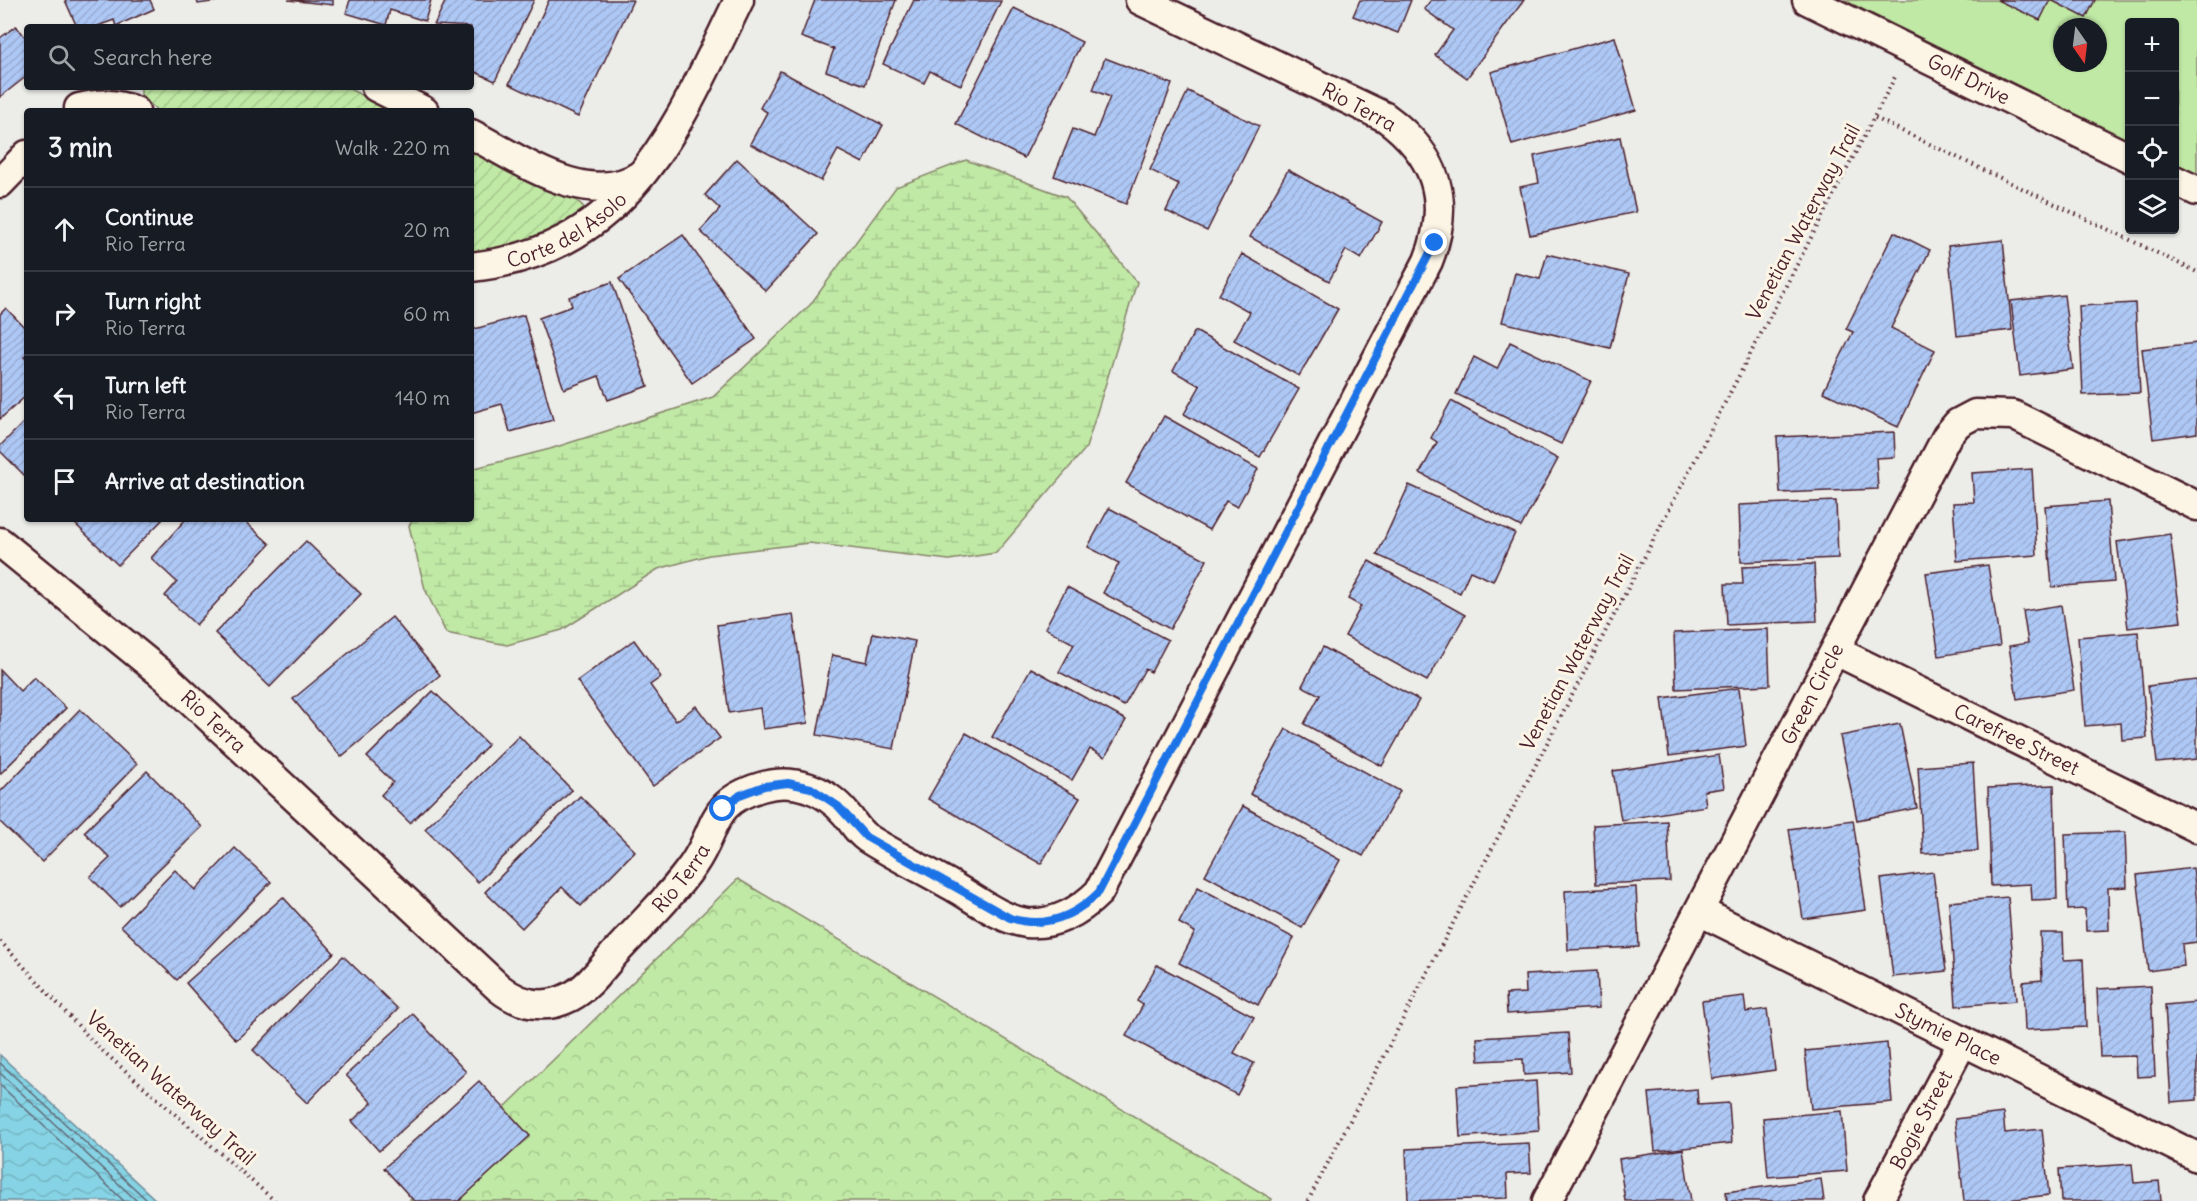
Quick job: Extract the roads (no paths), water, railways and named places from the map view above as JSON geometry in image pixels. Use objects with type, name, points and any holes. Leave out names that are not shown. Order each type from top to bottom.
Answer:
[{"type":"street","name":"Corte del Asolo","points":[[474,266],[510,260],[549,247],[582,230],[629,192],[648,171],[683,115],[739,0]]},
{"type":"street","name":"Rio Terra","points":[[0,542],[167,678],[499,988],[522,1003],[548,1004],[579,992],[681,881],[696,861],[714,821],[723,809],[740,795],[776,783],[799,784],[821,793],[838,806],[866,837],[1010,918],[1038,923],[1070,915],[1086,905],[1099,892],[1428,261],[1439,224],[1437,187],[1429,165],[1403,130],[1385,117],[1140,0]]},
{"type":"street","name":"Golf Drive","points":[[1808,0],[2125,156]]},
{"type":"street","points":[[78,108],[105,90]]},
{"type":"street","points":[[382,90],[418,108]]},
{"type":"street","points":[[81,108],[101,103],[118,104],[128,108]]},
{"type":"street","name":"Corte del Asolo","points":[[474,135],[577,186],[615,186],[631,182],[648,171]]},
{"type":"street","points":[[0,183],[24,158]]},
{"type":"street","points":[[2179,182],[2197,191]]},
{"type":"street","name":"Green Circle","points":[[1547,1201],[1947,436],[1958,423],[1975,414],[2013,415],[2197,506]]},
{"type":"street","name":"Carefree Street","points":[[1836,651],[2197,828]]},
{"type":"street","name":"Stymie Place","points":[[1699,911],[2197,1157]]},
{"type":"street","name":"Bogie Street","points":[[1878,1201],[1963,1041]]},
{"type":"water","points":[[0,1055],[157,1201],[0,1201]]}]
